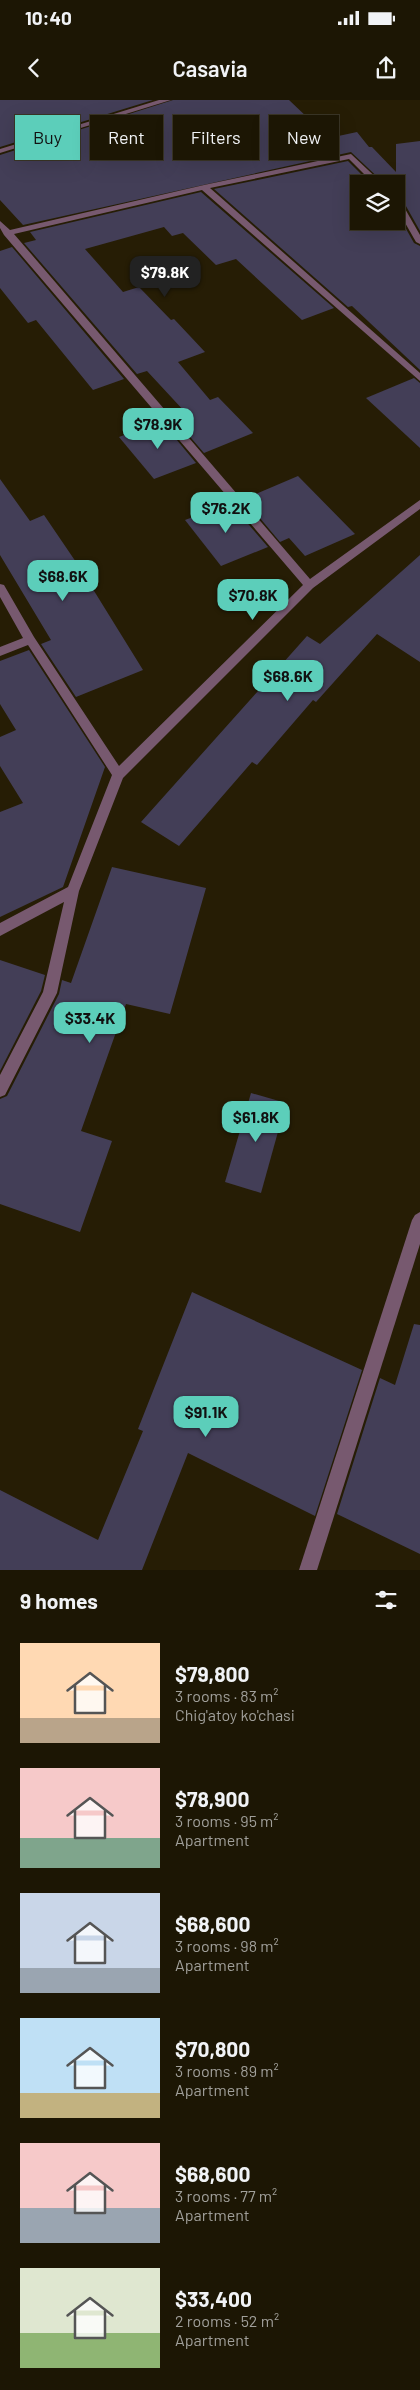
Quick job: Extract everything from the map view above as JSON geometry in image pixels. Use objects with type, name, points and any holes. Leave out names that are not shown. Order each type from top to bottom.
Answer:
[{"type":"street","points":[[0,151],[167,100]]},
{"type":"street","points":[[7,233],[204,187],[351,156],[370,175]]},
{"type":"street","points":[[204,187],[420,378]]},
{"type":"street","points":[[405,216],[420,242]]},
{"type":"street","points":[[0,223],[309,585]]},
{"type":"street","points":[[0,1090],[50,992],[73,891],[118,775],[309,585],[420,504]]},
{"type":"street","points":[[0,588],[30,640],[118,775]]},
{"type":"street","points":[[0,652],[30,640]]},
{"type":"street","points":[[0,930],[73,891]]},
{"type":"street","points":[[308,1570],[420,1220]]},
{"type":"building","points":[[0,100],[153,100],[104,115],[90,115],[90,119],[80,122],[80,115],[15,115],[15,142],[0,147]]},
{"type":"building","points":[[173,100],[289,100],[305,115],[269,115],[269,160],[315,160],[23,225],[0,200],[0,155],[15,150],[15,160],[80,160],[80,130],[90,126],[90,160],[163,160],[163,115],[126,115]]},
{"type":"building","points":[[357,132],[369,147],[372,147],[396,172],[396,144],[420,141],[420,231],[405,204],[405,175],[375,175],[351,152],[339,155],[339,136]]},
{"type":"building","points":[[348,161],[362,175],[350,175],[350,230],[405,230],[405,227],[414,243],[420,246],[420,370],[352,306],[348,307],[214,189]]},
{"type":"building","points":[[201,192],[334,308],[302,320],[236,259],[216,265],[183,233],[172,236],[164,227],[85,249],[123,292],[139,287],[171,320],[174,319],[205,352],[178,362],[210,400],[218,397],[253,433],[204,453],[173,417],[185,412],[147,371],[137,374],[24,243],[36,240],[30,232]]},
{"type":"building","points":[[12,247],[124,379],[93,390],[36,320],[28,323],[0,288],[0,251]]},
{"type":"building","points":[[414,378],[420,383],[420,448],[366,398]]},
{"type":"building","points":[[161,421],[196,463],[154,479],[119,437]]},
{"type":"building","points":[[298,476],[355,534],[305,556],[289,538],[280,542],[244,499]]},
{"type":"building","points":[[0,479],[30,521],[44,515],[78,565],[143,670],[76,697],[41,644],[51,640],[0,555]]},
{"type":"building","points":[[230,503],[268,547],[221,566],[185,520]]},
{"type":"building","points":[[420,555],[420,662],[377,634],[316,702],[313,700],[257,765],[252,762],[179,846],[141,822],[307,636],[320,644]]},
{"type":"building","points":[[29,650],[105,767],[63,887],[0,917],[0,812],[23,803],[0,766],[0,737],[16,730],[0,704],[0,661]]},
{"type":"building","points":[[112,867],[206,888],[170,1014],[126,1004],[81,1131],[112,1141],[80,1232],[0,1204],[0,1099],[7,1096],[59,994],[62,980],[71,983]]},
{"type":"building","points":[[0,960],[45,975],[41,991],[0,1071]]},
{"type":"building","points":[[251,1093],[286,1103],[261,1193],[225,1182]]},
{"type":"building","points":[[192,1292],[362,1370],[315,1516],[188,1453],[142,1570],[0,1570],[0,1490],[98,1540],[143,1431],[138,1429]]},
{"type":"building","points":[[414,1324],[420,1325],[420,1554],[337,1514],[380,1378],[395,1385]]}]
